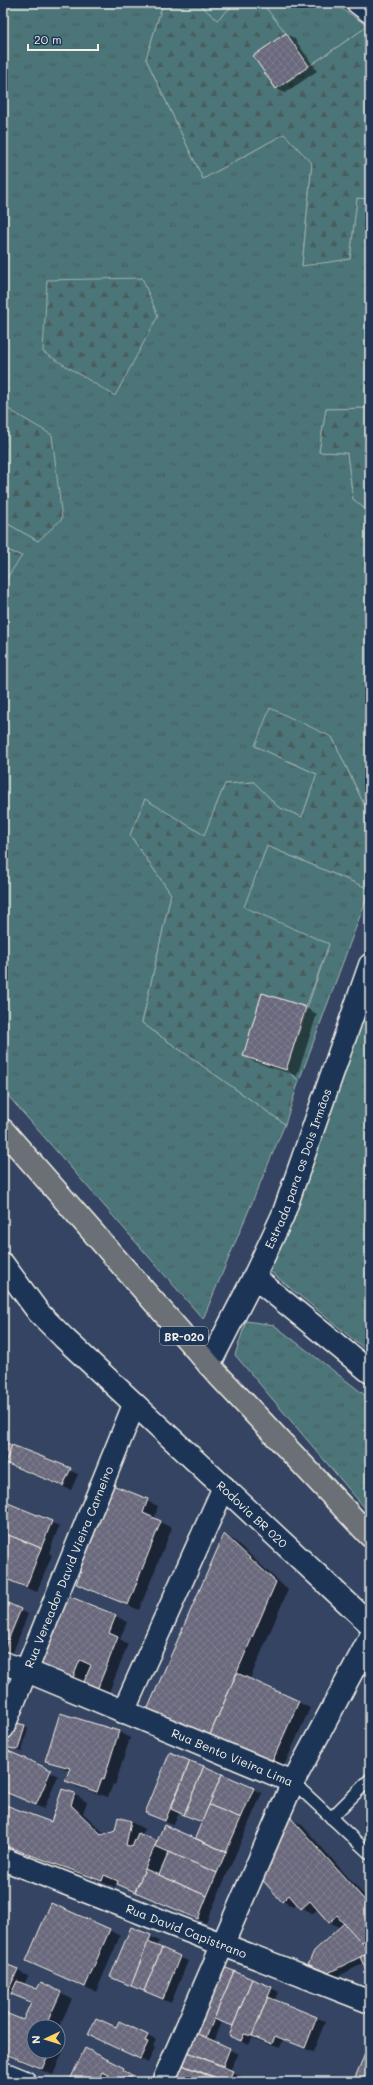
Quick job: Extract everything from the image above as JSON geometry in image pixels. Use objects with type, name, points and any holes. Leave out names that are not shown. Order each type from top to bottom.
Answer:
[{"type":"highway","name":"BR-020","points":[[3,1130],[209,1365],[370,1536]]},
{"type":"street","points":[[358,3],[370,12]]},
{"type":"street","name":"Estrada para os Dois Irmãos","points":[[209,1365],[254,1278],[283,1215],[370,965]]},
{"type":"street","name":"Rodovia BR 020","points":[[3,1264],[39,1313],[134,1405],[370,1624]]},
{"type":"street","points":[[254,1278],[370,1372]]},
{"type":"street","name":"Rua Vereador David Vieira Carneiro","points":[[3,1728],[134,1405]]},
{"type":"street","points":[[123,1712],[224,1488]]},
{"type":"street","points":[[293,1782],[364,1667],[370,1638]]},
{"type":"street","name":"Rua Bento Vieira Lima","points":[[3,1663],[27,1671],[293,1782],[163,2082]]},
{"type":"street","name":"Rua David Capistrano","points":[[3,1859],[370,2002]]},
{"type":"street","points":[[3,2073],[25,2082]]},
{"type":"lane","points":[[331,1818],[370,1779]]},
{"type":"lane","points":[[293,1782],[370,1854]]},
{"type":"green space","points":[[3,3],[163,3],[146,59],[203,179],[284,134],[312,163],[302,265],[350,259],[357,198],[370,199],[370,408],[326,409],[319,452],[347,453],[353,499],[370,513],[370,817],[332,737],[255,746],[317,774],[302,817],[278,807],[254,782],[225,784],[204,836],[145,799],[130,835],[171,894],[142,1023],[285,1124],[203,1319],[3,1090],[3,693],[6,630],[3,620],[3,583],[21,556],[7,550],[3,554],[3,521],[38,541],[52,436],[3,406]]},
{"type":"green space","points":[[163,3],[198,3],[217,20],[236,3],[262,3],[286,33],[253,56],[276,89],[368,26],[370,28],[370,199],[357,198],[350,259],[302,266],[312,163],[284,134],[203,179],[146,59]]},
{"type":"green space","points":[[198,3],[236,3],[217,20]]},
{"type":"green space","points":[[262,3],[333,3],[368,26],[309,66]]},
{"type":"green space","points":[[142,278],[158,316],[115,396],[43,352],[47,280]]},
{"type":"green space","points":[[3,406],[52,435],[62,519],[38,541],[3,521]]},
{"type":"green space","points":[[370,408],[370,513],[353,499],[347,453],[319,452],[326,409]]},
{"type":"green space","points":[[7,550],[22,556],[3,583],[3,554]]},
{"type":"green space","points":[[270,708],[332,737],[370,817],[370,889],[267,846],[244,907],[329,944],[306,1007],[262,993],[243,1056],[286,1070],[299,1081],[285,1124],[142,1023],[171,894],[130,835],[145,799],[204,835],[225,784],[254,782],[278,807],[302,817],[317,774],[255,746]]},
{"type":"green space","points":[[267,846],[370,889],[299,1081],[286,1070],[329,944],[243,908]]},
{"type":"green space","points":[[370,979],[370,1353],[267,1269]]},
{"type":"green space","points":[[246,1321],[274,1325],[370,1399],[370,1514],[235,1355]]},
{"type":"building","points":[[286,33],[309,66],[276,89],[253,56]]},
{"type":"building","points":[[262,993],[306,1007],[286,1070],[243,1056]]},
{"type":"building","points":[[3,1442],[12,1445],[5,1463],[3,1462]]},
{"type":"building","points":[[12,1445],[71,1468],[63,1486],[5,1463]]},
{"type":"building","points":[[105,1482],[148,1499],[143,1513],[161,1521],[128,1605],[76,1584],[81,1572],[71,1568]]},
{"type":"building","points":[[3,1501],[52,1521],[41,1548],[3,1533]]},
{"type":"building","points":[[3,1533],[41,1548],[26,1587],[3,1578]]},
{"type":"building","points":[[224,1534],[276,1582],[209,1737],[147,1710]]},
{"type":"building","points":[[61,1593],[116,1615],[109,1633],[118,1637],[97,1690],[83,1684],[91,1665],[80,1660],[72,1680],[33,1665]]},
{"type":"building","points":[[3,1601],[21,1609],[3,1652]]},
{"type":"building","points":[[237,1673],[299,1701],[272,1762],[209,1737]]},
{"type":"building","points":[[60,1713],[119,1731],[104,1779],[102,1778],[97,1792],[65,1781],[70,1768],[45,1761]]},
{"type":"building","points":[[12,1722],[25,1725],[18,1750],[5,1747]]},
{"type":"building","points":[[4,1749],[51,1770],[36,1805],[3,1791]]},
{"type":"building","points":[[170,1752],[190,1761],[165,1821],[145,1813]]},
{"type":"building","points":[[190,1761],[204,1766],[184,1815],[171,1809]]},
{"type":"building","points":[[204,1766],[222,1774],[202,1822],[184,1815]]},
{"type":"building","points":[[222,1774],[254,1788],[241,1818],[209,1805]]},
{"type":"building","points":[[62,1789],[75,1793],[71,1805],[102,1835],[115,1830],[118,1817],[131,1821],[126,1845],[132,1847],[138,1833],[157,1841],[135,1892],[117,1884],[118,1881],[104,1875],[102,1881],[3,1845],[3,1804],[51,1822]]},
{"type":"building","points":[[209,1805],[241,1818],[226,1852],[195,1838]]},
{"type":"building","points":[[290,1817],[370,1906],[370,1935],[361,1943],[337,1916],[329,1923],[310,1901],[301,1909],[289,1895],[282,1902],[258,1875]]},
{"type":"building","points":[[164,1825],[226,1852],[217,1873],[155,1846]]},
{"type":"building","points":[[169,1852],[217,1873],[207,1896],[159,1875]]},
{"type":"building","points":[[145,1869],[207,1896],[198,1919],[135,1892]]},
{"type":"building","points":[[51,1903],[110,1929],[85,1987],[26,1961]]},
{"type":"building","points":[[344,1923],[370,1952],[328,1973],[308,1964],[314,1951]]},
{"type":"building","points":[[131,1927],[151,1935],[131,1986],[110,1977]]},
{"type":"building","points":[[148,1942],[162,1948],[144,1991],[131,1986]]},
{"type":"building","points":[[162,1948],[180,1956],[163,1999],[144,1991]]},
{"type":"building","points":[[370,1952],[370,1979],[360,1957]]},
{"type":"building","points":[[3,1963],[18,1969],[9,1989],[3,1986]]},
{"type":"building","points":[[218,1965],[234,1971],[206,2038],[191,2031]]},
{"type":"building","points":[[234,1971],[252,1979],[233,2026],[214,2019]]},
{"type":"building","points":[[252,1979],[272,1987],[252,2036],[244,2034],[241,2041],[229,2036]]},
{"type":"building","points":[[17,1981],[37,1989],[41,1982],[61,1992],[49,2019],[26,2019],[26,2059],[46,2059],[42,2069],[3,2053],[3,2012],[23,2020],[31,2002],[11,1994]]},
{"type":"building","points":[[268,1997],[317,2017],[305,2048],[275,2036],[272,2044],[252,2036]]},
{"type":"building","points":[[96,2018],[116,2027],[119,2021],[148,2035],[145,2041],[148,2042],[140,2059],[88,2035]]},
{"type":"building","points":[[191,2031],[230,2048],[223,2066],[183,2050]]},
{"type":"building","points":[[370,2042],[370,2082],[353,2082]]},
{"type":"building","points":[[85,2048],[124,2068],[123,2070],[132,2075],[129,2082],[106,2082],[109,2075],[102,2072],[98,2082],[69,2082]]},
{"type":"building","points":[[183,2050],[233,2071],[228,2082],[177,2063]]},
{"type":"building","points":[[177,2063],[224,2082],[182,2082],[171,2077]]}]
